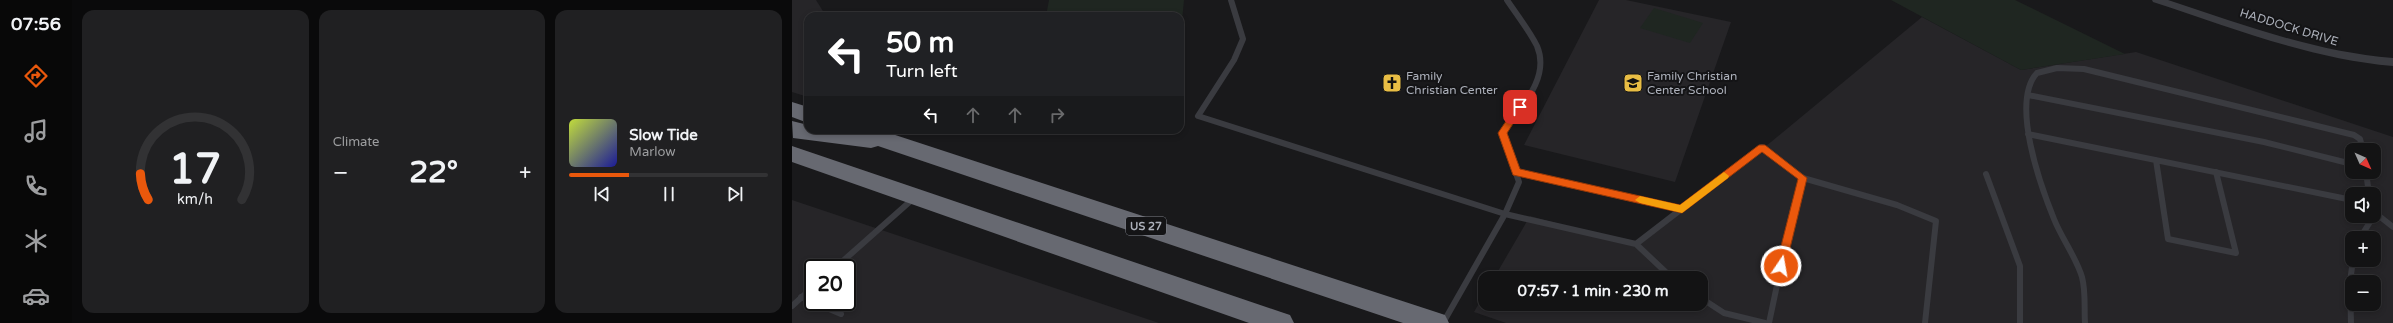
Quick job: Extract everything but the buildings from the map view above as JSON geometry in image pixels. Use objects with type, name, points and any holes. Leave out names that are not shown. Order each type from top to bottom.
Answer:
[{"type":"highway","points":[[792,109],[804,114]]},
{"type":"highway","points":[[792,129],[804,132]]},
{"type":"highway","points":[[818,134],[896,143]]},
{"type":"highway","name":"US 27","points":[[868,134],[1436,323]]},
{"type":"highway","points":[[792,154],[1281,323]]},
{"type":"street","name":"HADDOCK DRIVE","points":[[2157,0],[2324,52],[2354,59],[2393,62]]},
{"type":"lane","points":[[1231,0],[1243,39],[1234,60],[1198,116],[1505,214],[1636,244],[1665,271]]},
{"type":"lane","points":[[1444,323],[1505,214],[1519,182],[1502,133],[1538,81],[1541,66],[1538,51],[1507,0]]},
{"type":"lane","points":[[2085,323],[2081,273],[2051,212],[2028,134],[2028,94],[2032,78],[2041,71],[2058,67],[2084,68],[2354,135],[2360,139],[2361,143]]},
{"type":"lane","points":[[2028,94],[2264,142],[2345,162]]},
{"type":"lane","points":[[2028,134],[2345,199]]},
{"type":"lane","points":[[1636,244],[1762,147],[1803,178],[1897,205],[1936,221],[1924,323]]},
{"type":"lane","points":[[2156,160],[2168,239],[2236,253],[2216,172]]},
{"type":"lane","points":[[1516,172],[1682,209]]},
{"type":"lane","points":[[1986,174],[2020,266],[2020,323]]},
{"type":"lane","points":[[1769,323],[1793,209],[1803,178]]},
{"type":"lane","points":[[844,259],[915,197]]},
{"type":"lane","points":[[2381,218],[2393,227]]},
{"type":"lane","points":[[2351,323],[2350,282],[2352,267]]},
{"type":"lane","points":[[792,306],[804,295]]},
{"type":"lane","points":[[801,298],[841,314]]},
{"type":"lane","points":[[1708,303],[1724,313],[1764,323]]},
{"type":"shaded area","points":[[792,0],[816,0],[824,12],[804,12],[804,96],[792,92]]},
{"type":"shaded area","points":[[1049,0],[1184,0],[1183,12],[1047,12]]},
{"type":"shaded area","name":"Family Christian Center School","points":[[1599,0],[1626,0],[1731,22],[1675,182],[1524,145]]},
{"type":"shaded area","points":[[1891,0],[2015,0],[2125,54],[2021,70]]},
{"type":"shaded area","points":[[1654,8],[1703,23],[1690,43],[1640,28]]},
{"type":"shaded area","points":[[1922,17],[2021,70],[2136,52],[2393,137],[2393,323],[1506,323],[1474,312],[1478,305],[1478,311],[1708,311],[1708,271],[1498,271],[1530,216],[1634,244],[1771,142]]},
{"type":"shaded area","points":[[792,200],[1159,323],[792,323]]},
{"type":"slow traffic","points":[[1640,200],[1682,209],[1724,176]]},
{"type":"place","name":"Family Christian Center","points":[[1392,83]]},
{"type":"place","name":"Family Christian Center School","points":[[1633,83]]},
{"type":"route","points":[[1520,107],[1502,133],[1516,172],[1682,209],[1762,147],[1803,178],[1793,209],[1781,266]]}]
